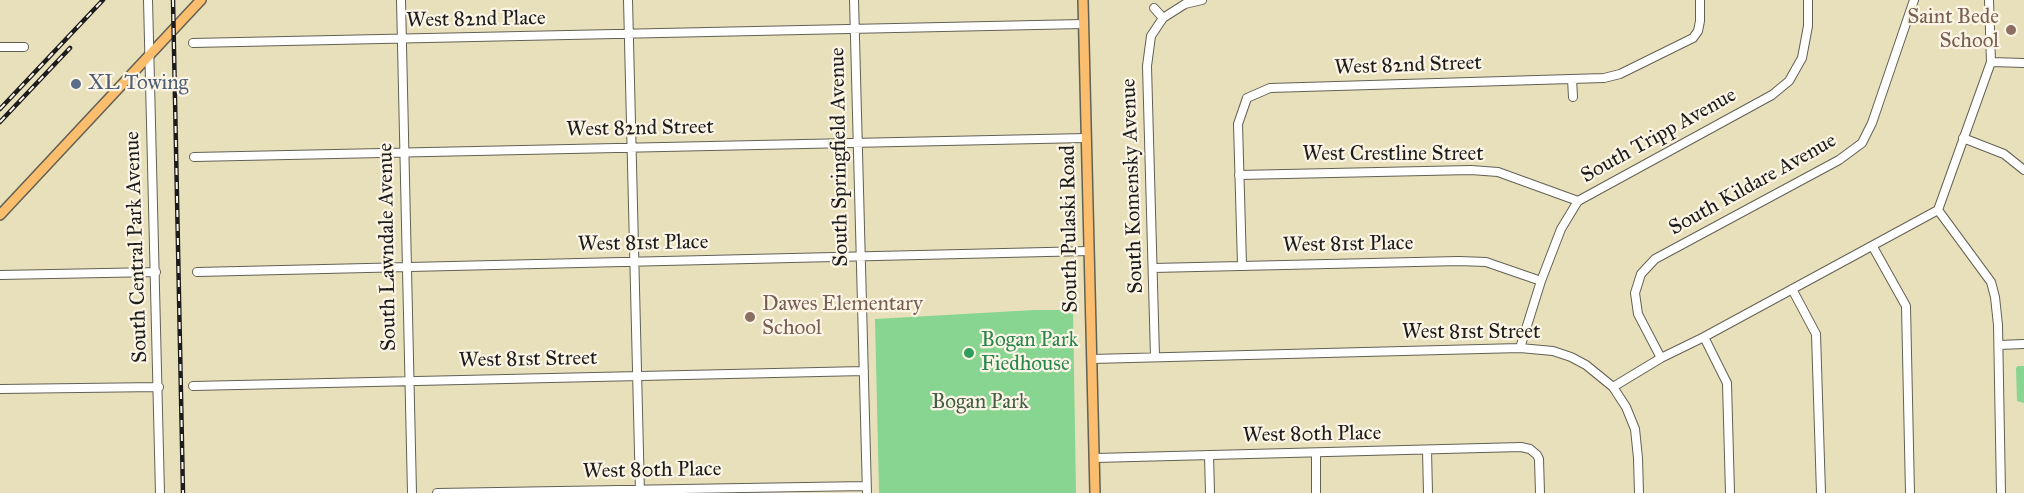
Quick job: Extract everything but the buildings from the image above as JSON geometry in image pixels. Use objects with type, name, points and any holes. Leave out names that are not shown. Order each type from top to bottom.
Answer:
[{"type":"main road","points":[[0,215],[201,0]]},
{"type":"main road","name":"South Pulaski Road","points":[[1083,0],[1095,493]]},
{"type":"street","name":"South Central Park Avenue","points":[[148,0],[160,493]]},
{"type":"street","name":"South Lawndale Avenue","points":[[401,0],[412,493]]},
{"type":"street","points":[[628,0],[640,491]]},
{"type":"street","name":"South Springfield Avenue","points":[[855,0],[866,489]]},
{"type":"street","points":[[1154,8],[1163,18],[1185,4],[1202,0]]},
{"type":"street","name":"West 82nd Street","points":[[1239,175],[1238,123],[1244,95],[1270,87],[1604,78],[1620,74],[1693,38],[1698,31],[1700,21],[1700,0]]},
{"type":"street","name":"South Tripp Avenue","points":[[1520,348],[1541,281],[1561,229],[1578,201],[1772,95],[1789,81],[1802,58],[1808,26],[1808,0]]},
{"type":"street","name":"South Kildare Avenue","points":[[1661,358],[1638,314],[1635,293],[1641,274],[1655,259],[1839,160],[1862,143],[1872,123],[1914,0]]},
{"type":"street","points":[[1639,493],[1635,429],[1626,406],[1613,387],[1661,358],[1704,338],[1938,210],[1990,62],[1989,0]]},
{"type":"street","name":"South Komensky Avenue","points":[[1155,357],[1147,66],[1151,36],[1163,18]]},
{"type":"street","name":"West 82nd Place","points":[[192,43],[1083,24]]},
{"type":"street","points":[[0,47],[24,47]]},
{"type":"street","points":[[1990,62],[2024,63]]},
{"type":"street","points":[[1572,80],[1573,97]]},
{"type":"street","name":"West 82nd Street","points":[[194,156],[1086,138]]},
{"type":"street","points":[[1963,138],[2004,153],[2024,170]]},
{"type":"street","name":"West Crestline Street","points":[[1239,175],[1471,170],[1498,172],[1578,201]]},
{"type":"street","points":[[1239,175],[1242,265]]},
{"type":"street","points":[[1938,210],[1990,282],[1998,325],[2001,493]]},
{"type":"street","points":[[1873,247],[1906,306],[1910,493]]},
{"type":"street","name":"West 81st Place","points":[[197,272],[1089,251]]},
{"type":"street","name":"West 81st Place","points":[[1153,268],[1468,261],[1486,262],[1541,281]]},
{"type":"street","points":[[0,275],[156,272]]},
{"type":"street","points":[[1792,289],[1816,334],[1821,493]]},
{"type":"street","points":[[1704,338],[1727,383],[1730,493]]},
{"type":"street","points":[[1999,345],[2024,344]]},
{"type":"street","name":"West 81st Street","points":[[1092,359],[1520,348],[1553,351],[1571,357],[1586,365],[1613,387]]},
{"type":"street","name":"West 81st Street","points":[[193,386],[864,371]]},
{"type":"street","points":[[0,389],[159,387]]},
{"type":"street","name":"West 80th Place","points":[[1095,458],[1521,447],[1537,454],[1540,493]]},
{"type":"street","points":[[1427,450],[1428,493]]},
{"type":"street","points":[[1316,453],[1316,493]]},
{"type":"street","points":[[1209,455],[1210,493]]},
{"type":"street","name":"West 80th Place","points":[[437,493],[866,489]]},
{"type":"green space","name":"Bogan Park","points":[[1073,310],[1076,493],[879,493],[875,319]]},
{"type":"green space","points":[[2024,366],[2024,403],[2017,401],[2016,368]]},
{"type":"railway","points":[[0,109],[103,0]]},
{"type":"railway","points":[[173,0],[183,493]]},
{"type":"railway","points":[[0,122],[70,48]]},
{"type":"place","name":"Saint Bede School","points":[[2011,30]]},
{"type":"place","name":"XL Towing","points":[[76,84]]},
{"type":"place","name":"Dawes Elementary School","points":[[750,317]]},
{"type":"place","name":"Bogan Park Fiedhouse","points":[[969,353]]}]
